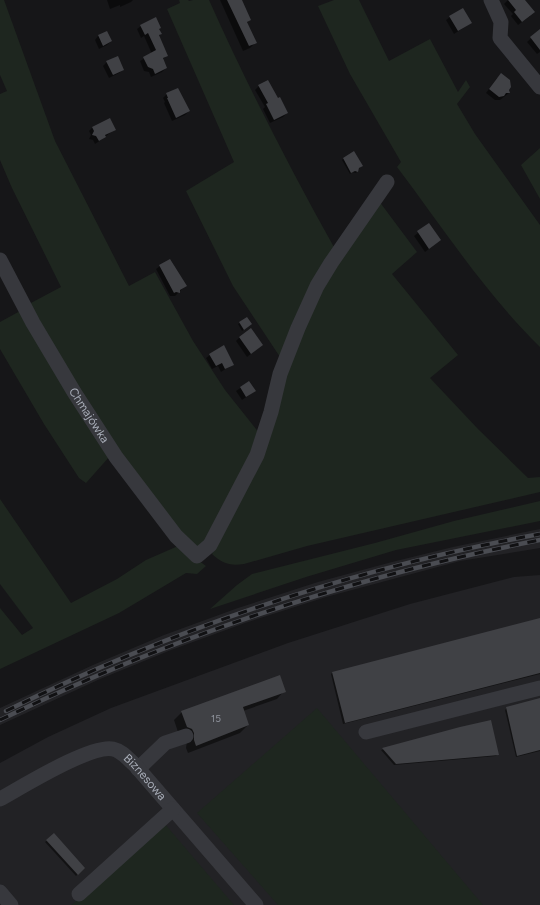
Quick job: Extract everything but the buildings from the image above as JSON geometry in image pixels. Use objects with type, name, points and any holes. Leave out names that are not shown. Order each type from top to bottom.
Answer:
[{"type":"street","points":[[490,0],[501,22],[500,38],[540,87]]},
{"type":"street","name":"Chmajówka","points":[[0,260],[37,330],[74,392],[116,457],[176,536],[197,556],[210,545],[257,455],[272,412],[280,374],[298,328],[317,286],[331,263],[387,182]]},
{"type":"street","points":[[366,732],[540,688]]},
{"type":"street","points":[[138,768],[165,743],[186,736]]},
{"type":"street","name":"Biznesowa","points":[[0,799],[58,767],[92,751],[103,748],[118,751],[125,755],[138,768],[256,905]]},
{"type":"street","points":[[79,894],[173,809]]},
{"type":"street","points":[[0,892],[11,905]]},
{"type":"shaded area","points":[[0,0],[4,0],[55,141],[129,286],[155,272],[193,341],[225,390],[260,434],[205,546],[196,546],[181,535],[120,451],[76,384],[29,304],[61,287],[12,188],[0,160],[0,94],[7,91],[0,75]]},
{"type":"shaded area","points":[[179,0],[209,0],[269,126],[335,249],[282,360],[233,286],[186,191],[234,162],[167,9],[180,3]]},
{"type":"shaded area","points":[[334,0],[359,0],[389,61],[430,39],[458,92],[466,80],[470,87],[457,104],[475,134],[540,225],[540,347],[501,305],[448,237],[397,167],[401,162],[350,74],[318,6]]},
{"type":"shaded area","points":[[540,148],[540,199],[521,165]]},
{"type":"shaded area","points":[[379,201],[417,252],[392,274],[458,355],[430,378],[478,429],[528,478],[540,477],[540,492],[307,546],[244,564],[235,565],[223,562],[212,554],[315,298]]},
{"type":"shaded area","points":[[22,310],[110,456],[86,483],[79,478],[44,424],[0,349],[0,322]]},
{"type":"shaded area","points":[[0,499],[71,603],[117,579],[146,560],[178,546],[206,566],[197,574],[186,573],[119,613],[0,669],[0,608],[22,635],[33,628],[0,584]]},
{"type":"shaded area","points":[[540,501],[540,521],[396,550],[306,577],[210,609],[252,574],[375,543],[454,521]]},
{"type":"shaded area","points":[[540,529],[540,548],[460,561],[326,597],[245,623],[171,650],[100,679],[0,725],[0,708],[93,665],[164,635],[238,608],[318,582],[392,562],[453,547]]},
{"type":"shaded area","points":[[540,575],[540,905],[0,905],[0,763],[48,737],[111,708],[288,643],[410,604],[514,577]]},
{"type":"shaded area","points":[[317,708],[483,905],[278,905],[197,813]]},
{"type":"shaded area","points":[[164,823],[234,905],[71,905],[79,899]]},
{"type":"railway","points":[[6,711],[135,653],[200,627],[267,604],[402,564],[540,534]]},
{"type":"railway","points":[[0,720],[131,662],[264,612],[400,572],[540,540]]}]
